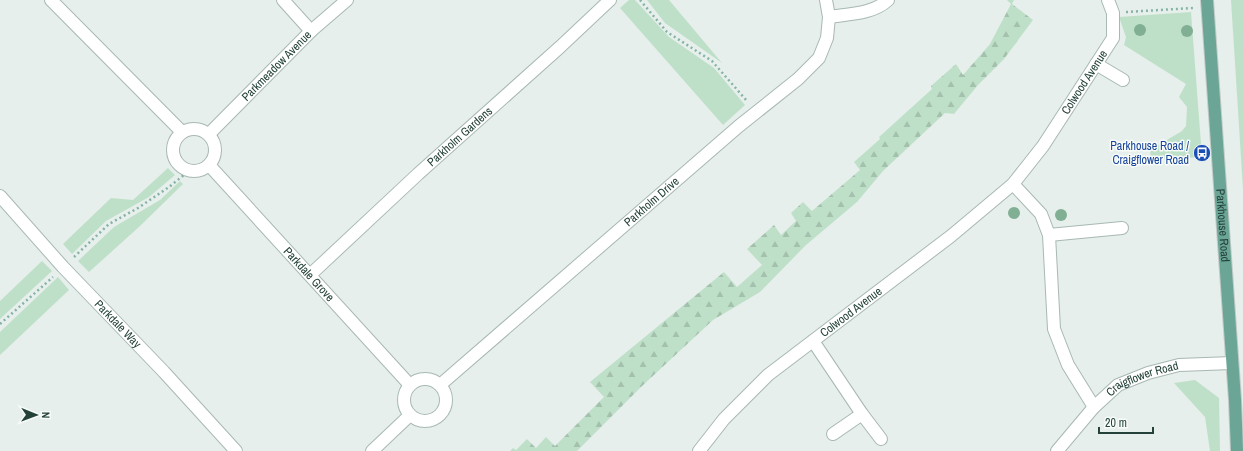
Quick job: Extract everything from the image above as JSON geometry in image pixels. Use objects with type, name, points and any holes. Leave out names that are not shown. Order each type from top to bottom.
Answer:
[{"type":"main road","name":"Parkhouse Road","points":[[1207,4],[1235,400],[1237,451]]},
{"type":"street","points":[[51,0],[182,132]]},
{"type":"street","points":[[284,0],[310,31]]},
{"type":"street","name":"Parkmeadow Avenue","points":[[208,134],[310,31],[347,0]]},
{"type":"street","name":"Parkholm Gardens","points":[[310,275],[418,174],[560,47],[610,0]]},
{"type":"street","name":"Parkholm Drive","points":[[440,385],[756,112],[798,79],[819,58],[827,38],[829,18],[826,0]]},
{"type":"street","points":[[829,18],[863,12],[880,7],[888,0]]},
{"type":"street","points":[[1108,0],[1113,13]]},
{"type":"street","name":"Colwood Avenue","points":[[699,451],[724,419],[768,374],[951,236],[1013,184],[1043,146],[1113,38],[1113,13]]},
{"type":"street","points":[[1096,64],[1123,80]]},
{"type":"street","points":[[196,129],[203,130],[208,134],[214,144],[214,155],[209,165],[197,171],[190,170],[181,166],[175,159],[173,149],[176,140],[182,132],[196,129]]},
{"type":"street","name":"Parkdale Grove","points":[[209,165],[409,384]]},
{"type":"street","points":[[1013,184],[1041,214],[1049,235],[1054,329],[1068,365],[1094,407]]},
{"type":"street","name":"Parkdale Way","points":[[0,196],[63,267],[164,372],[236,451]]},
{"type":"street","points":[[1049,235],[1122,228]]},
{"type":"street","points":[[813,340],[862,414],[881,439]]},
{"type":"street","name":"Craigflower Road","points":[[1057,451],[1094,407],[1118,385],[1179,365],[1232,363]]},
{"type":"street","points":[[419,379],[431,379],[440,385],[446,395],[446,406],[440,416],[430,421],[419,421],[409,416],[404,406],[403,394],[409,384],[419,379]]},
{"type":"street","points":[[833,434],[862,414]]},
{"type":"street","points":[[372,451],[409,416]]},
{"type":"path","points":[[640,0],[667,32],[712,61],[756,112]]},
{"type":"path","points":[[1113,13],[1207,4]]},
{"type":"path","points":[[0,324],[109,224],[138,208],[169,188],[190,170]]},
{"type":"green space","points":[[629,0],[635,0],[669,37],[714,68],[745,105],[723,125],[620,8]]},
{"type":"green space","points":[[647,0],[669,0],[722,63],[665,23]]},
{"type":"green space","points":[[1007,0],[1014,0],[1012,4],[1033,20],[1004,59],[978,85],[954,114],[945,113],[883,171],[857,202],[806,245],[760,292],[713,320],[641,387],[577,451],[510,451],[513,448],[516,450],[527,439],[536,448],[546,437],[555,446],[604,397],[590,382],[724,272],[737,287],[762,265],[747,249],[774,225],[781,235],[796,221],[791,213],[803,202],[812,211],[860,170],[854,162],[932,89],[931,86],[956,64],[963,75],[990,44],[1011,4]]},
{"type":"green space","points":[[1231,0],[1243,0],[1243,189]]},
{"type":"green space","points":[[1191,12],[1202,157],[1151,160],[1150,150],[1182,131],[1186,126],[1187,107],[1179,97],[1186,84],[1124,45],[1126,37],[1119,17]]},
{"type":"green space","points":[[168,168],[175,175],[149,197],[106,221],[72,254],[63,244],[111,198],[133,200]]},
{"type":"green space","points":[[180,181],[183,184],[140,226],[89,272],[78,261],[114,227],[160,200]]},
{"type":"green space","points":[[42,261],[52,271],[0,319],[0,301]]},
{"type":"green space","points":[[58,277],[69,290],[0,355],[0,332]]},
{"type":"green space","points":[[1195,380],[1219,398],[1220,451],[1210,451],[1205,417],[1174,383]]},
{"type":"place","name":"Parkhouse Road / Craigflower Road","points":[[1202,153]]}]
